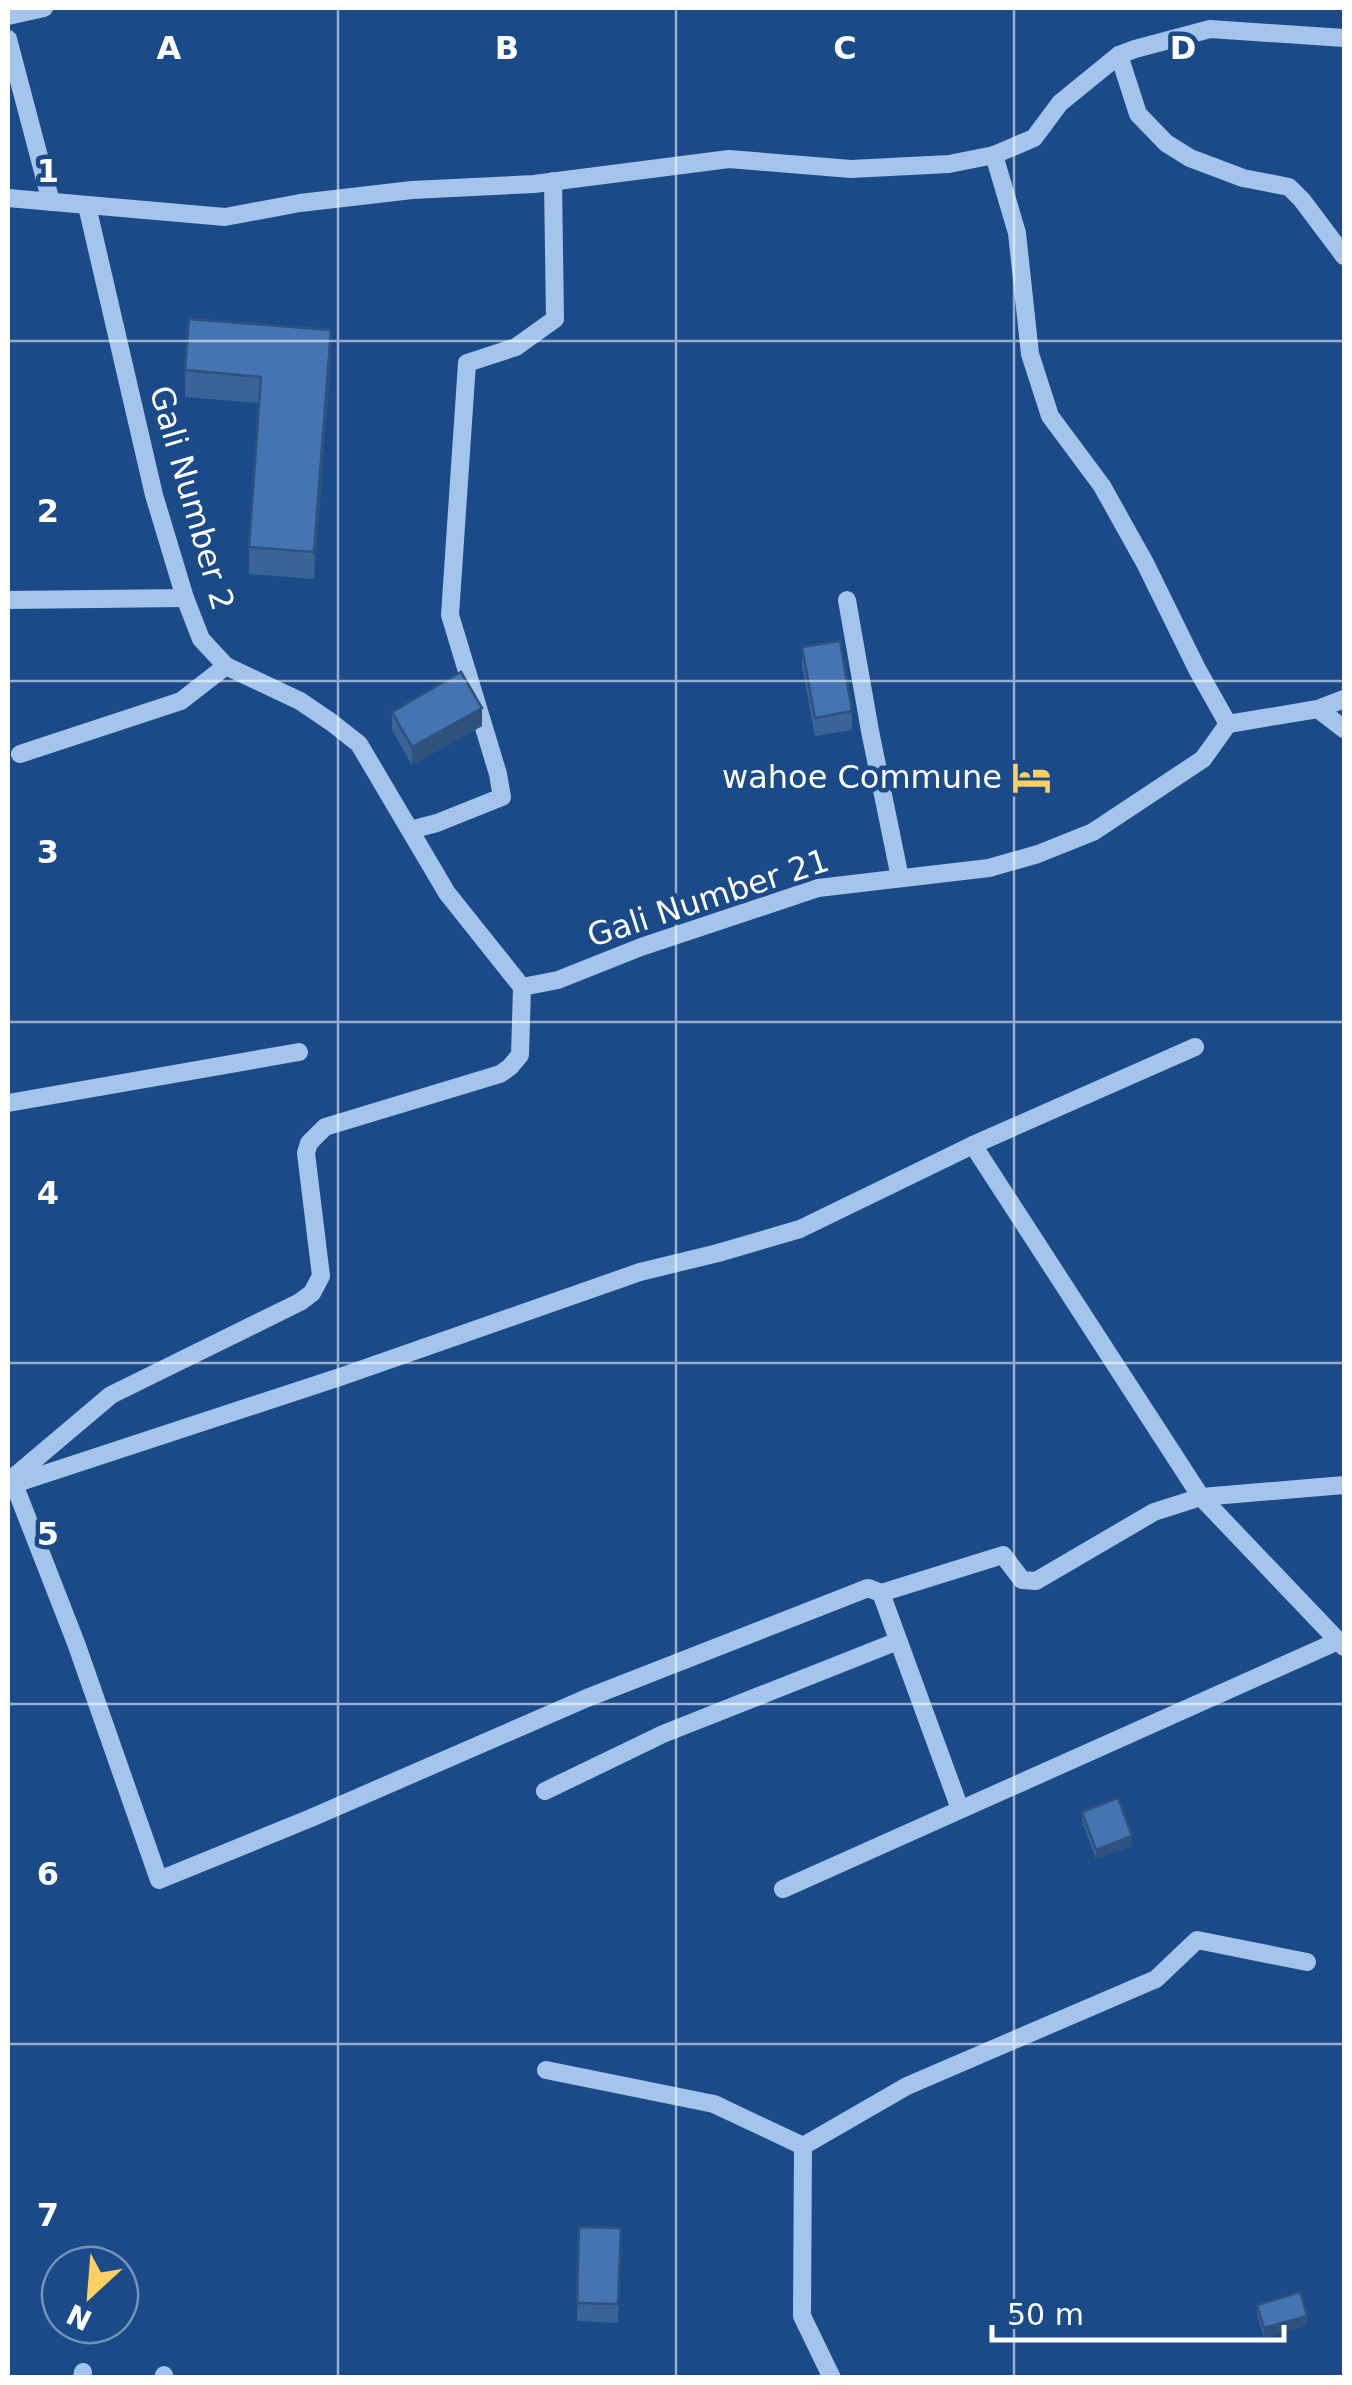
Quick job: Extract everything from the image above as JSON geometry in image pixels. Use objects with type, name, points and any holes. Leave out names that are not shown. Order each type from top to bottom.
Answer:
[{"type":"street","points":[[8,16],[44,8]]},
{"type":"street","points":[[8,198],[224,217],[300,203],[412,190],[553,181],[729,159],[850,169],[948,164],[994,155],[1034,138],[1060,103],[1120,55],[1135,49],[1210,30],[1344,38]]},
{"type":"street","points":[[8,39],[51,202]]},
{"type":"street","points":[[1120,55],[1138,114],[1166,143],[1190,158],[1243,178],[1289,187],[1344,256]]},
{"type":"street","points":[[994,155],[1017,232],[1030,354],[1050,416],[1102,486],[1228,724],[1318,709],[1344,698]]},
{"type":"street","points":[[410,830],[502,797],[450,614],[467,363],[516,348],[555,319],[553,181]]},
{"type":"street","name":"Gali Number 2","points":[[86,206],[154,495],[184,598],[201,638],[226,666],[300,700],[359,744],[447,893],[522,987]]},
{"type":"street","points":[[8,600],[184,598]]},
{"type":"street","points":[[847,600],[900,878]]},
{"type":"street","points":[[20,754],[181,701],[226,666]]},
{"type":"street","points":[[1318,709],[1344,729]]},
{"type":"street","name":"Gali Number 21","points":[[522,987],[558,980],[640,947],[818,888],[990,868],[1038,854],[1093,832],[1203,760],[1228,724]]},
{"type":"street","points":[[10,1484],[111,1396],[312,1293],[321,1276],[306,1153],[309,1143],[325,1127],[500,1074],[510,1067],[520,1055],[522,987]]},
{"type":"street","points":[[10,1484],[340,1377],[640,1272],[800,1230],[973,1145],[1195,1047]]},
{"type":"street","points":[[8,1103],[300,1052]]},
{"type":"street","points":[[783,1888],[1341,1644],[1200,1496],[973,1145]]},
{"type":"street","points":[[10,1484],[76,1643],[159,1880],[604,1692],[868,1588],[881,1593],[1003,1555],[1022,1580],[1036,1582],[1154,1512],[1200,1496],[1344,1485]]},
{"type":"street","points":[[881,1593],[960,1809]]},
{"type":"street","points":[[545,1791],[662,1734],[898,1641]]},
{"type":"street","points":[[803,2146],[907,2086],[1156,1979],[1197,1940],[1307,1962]]},
{"type":"street","points":[[546,2070],[714,2104],[803,2146]]},
{"type":"street","points":[[803,2146],[802,2316],[832,2378]]},
{"type":"building","points":[[189,319],[331,330],[314,552],[249,547],[261,377],[185,370]]},
{"type":"building","points":[[840,641],[852,711],[815,718],[802,647]]},
{"type":"building","points":[[461,672],[482,708],[412,747],[392,712]]},
{"type":"building","points":[[1118,1798],[1132,1836],[1096,1850],[1082,1812]]},
{"type":"building","points":[[579,2227],[621,2228],[618,2304],[577,2303]]},
{"type":"building","points":[[1300,2292],[1307,2316],[1264,2328],[1257,2305]]},
{"type":"place","name":"wahoe Commune","points":[[1032,777]]}]
